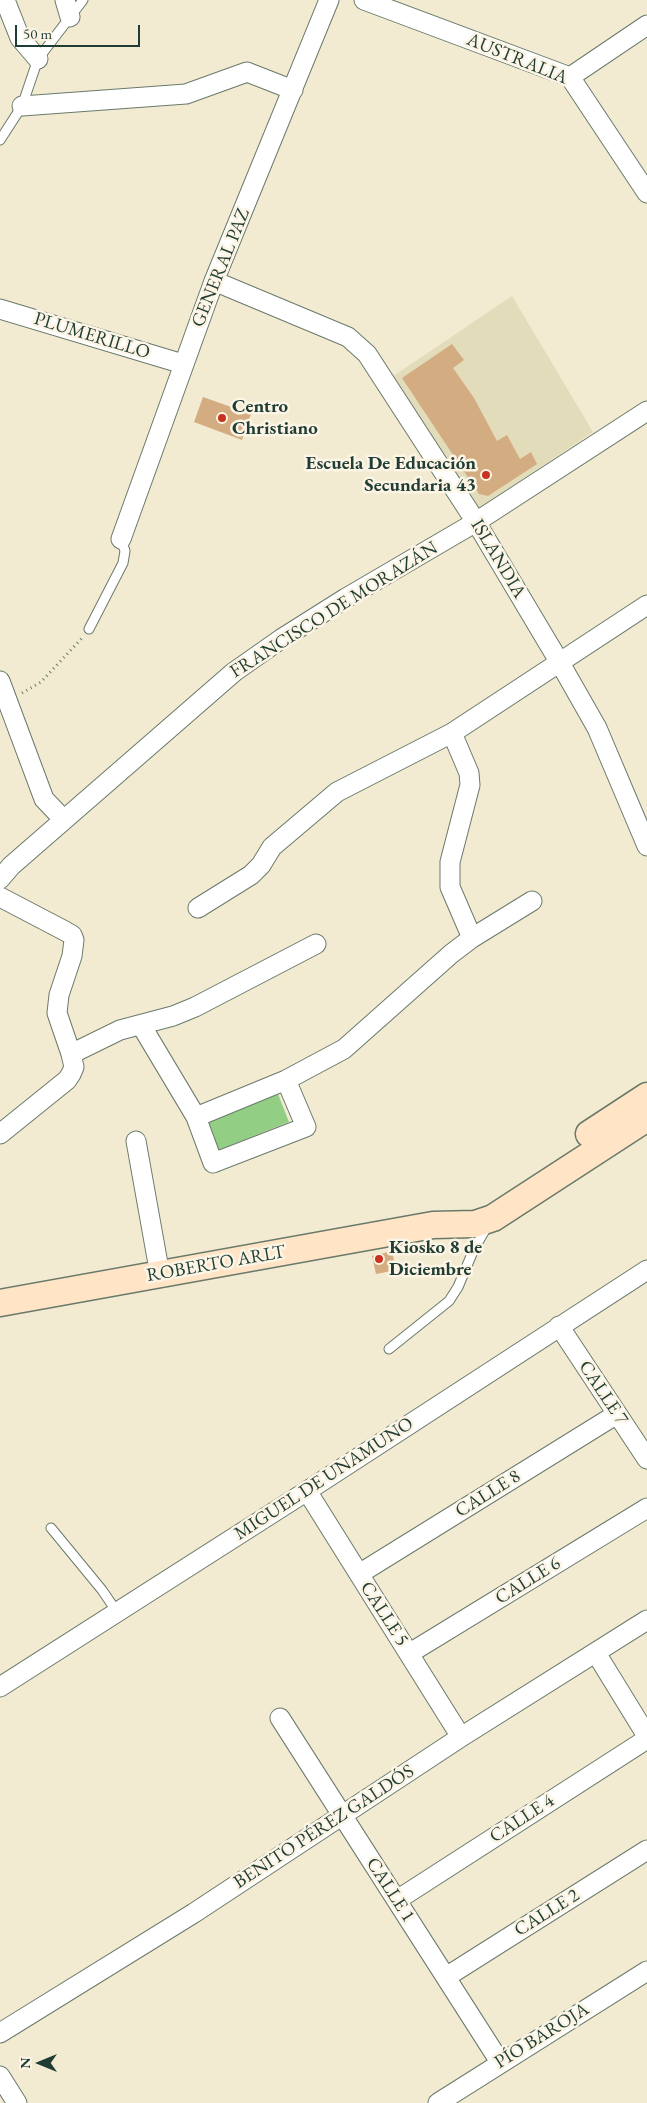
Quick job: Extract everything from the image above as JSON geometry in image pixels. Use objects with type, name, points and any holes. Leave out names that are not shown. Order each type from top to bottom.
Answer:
[{"type":"street","points":[[5,0],[20,38],[38,59]]},
{"type":"street","name":"GENERAL PAZ","points":[[121,539],[214,281],[329,0]]},
{"type":"street","name":"AUSTRALIA","points":[[364,0],[570,77],[647,193]]},
{"type":"street","points":[[570,77],[647,25]]},
{"type":"street","points":[[22,106],[186,94],[247,72],[293,90]]},
{"type":"street","name":"ISLANDIA","points":[[214,281],[348,337],[361,346],[476,522],[560,662],[597,728],[647,846]]},
{"type":"street","name":"PLUMERILLO","points":[[0,309],[183,364]]},
{"type":"street","name":"FRANCISCO DE MORAZÁN","points":[[0,879],[11,866],[234,672],[281,639],[346,598],[476,522],[647,411]]},
{"type":"street","points":[[198,908],[251,875],[261,865],[272,847],[337,792],[452,733],[647,605]]},
{"type":"street","points":[[0,682],[44,799],[64,820]]},
{"type":"street","points":[[452,733],[469,773],[470,785],[450,862],[450,887],[472,938]]},
{"type":"street","points":[[0,896],[72,935],[74,940],[72,956],[59,995],[56,1013],[74,1067],[67,1080],[0,1134]]},
{"type":"street","points":[[196,1117],[286,1080],[344,1049],[451,954],[472,938],[532,901]]},
{"type":"street","points":[[71,1054],[120,1030],[195,1007],[316,944]]},
{"type":"street","points":[[141,1025],[196,1117],[214,1163],[306,1128],[286,1080]]},
{"type":"street","name":"ROBERTO ARLT","points":[[433,1225],[485,1202],[647,1096]]},
{"type":"street","name":"ROBERTO ARLT","points":[[0,1304],[433,1225],[474,1224],[493,1218],[647,1118]]},
{"type":"street","points":[[136,1141],[160,1275]]},
{"type":"street","name":"MIGUEL DE UNAMUNO","points":[[0,1687],[307,1491],[647,1270]]},
{"type":"street","name":"CALLE 7","points":[[559,1326],[647,1460]]},
{"type":"street","name":"CALLE 8","points":[[359,1574],[617,1414]]},
{"type":"street","name":"CALLE 5","points":[[307,1491],[461,1736]]},
{"type":"street","name":"CALLE 6","points":[[410,1654],[647,1508]]},
{"type":"street","name":"BENITO PÉREZ GALDÓS","points":[[0,2033],[194,1913],[461,1736],[647,1620]]},
{"type":"street","points":[[596,1653],[647,1738]]},
{"type":"street","name":"CALLE 1","points":[[280,1718],[500,2062]]},
{"type":"street","name":"CALLE 4","points":[[397,1900],[647,1738]]},
{"type":"street","name":"CALLE 2","points":[[446,1977],[647,1850]]},
{"type":"street","name":"PÍO BAROJA","points":[[438,2103],[500,2062],[647,1971]]},
{"type":"street","points":[[0,2076],[17,2103]]},
{"type":"lane","points":[[0,140],[22,106],[38,59],[67,9],[84,0]]},
{"type":"lane","points":[[89,629],[123,563],[125,551],[121,539]]},
{"type":"lane","points":[[389,1349],[449,1301],[458,1287],[474,1249],[493,1218]]},
{"type":"lane","points":[[51,1528],[102,1590],[117,1612]]},
{"type":"path","points":[[7,701],[40,682],[89,629]]},
{"type":"shaded area","points":[[512,296],[593,432],[479,508],[392,377]]},
{"type":"green space","points":[[278,1094],[289,1122],[216,1151],[205,1123]]},
{"type":"building","points":[[452,344],[464,360],[453,368],[474,398],[497,441],[507,435],[520,459],[531,452],[537,464],[488,496],[479,494],[402,378]]},
{"type":"building","name":"Centro Christiano","points":[[203,397],[251,414],[242,440],[194,422]]},
{"type":"building","points":[[392,1251],[396,1270],[376,1274],[372,1256]]},
{"type":"place","name":"Centro Christiano","points":[[222,418]]},
{"type":"place","name":"Escuela De Educación Secundaria 43","points":[[486,475]]},
{"type":"place","name":"Kiosko 8 de Diciembre","points":[[379,1259]]}]
